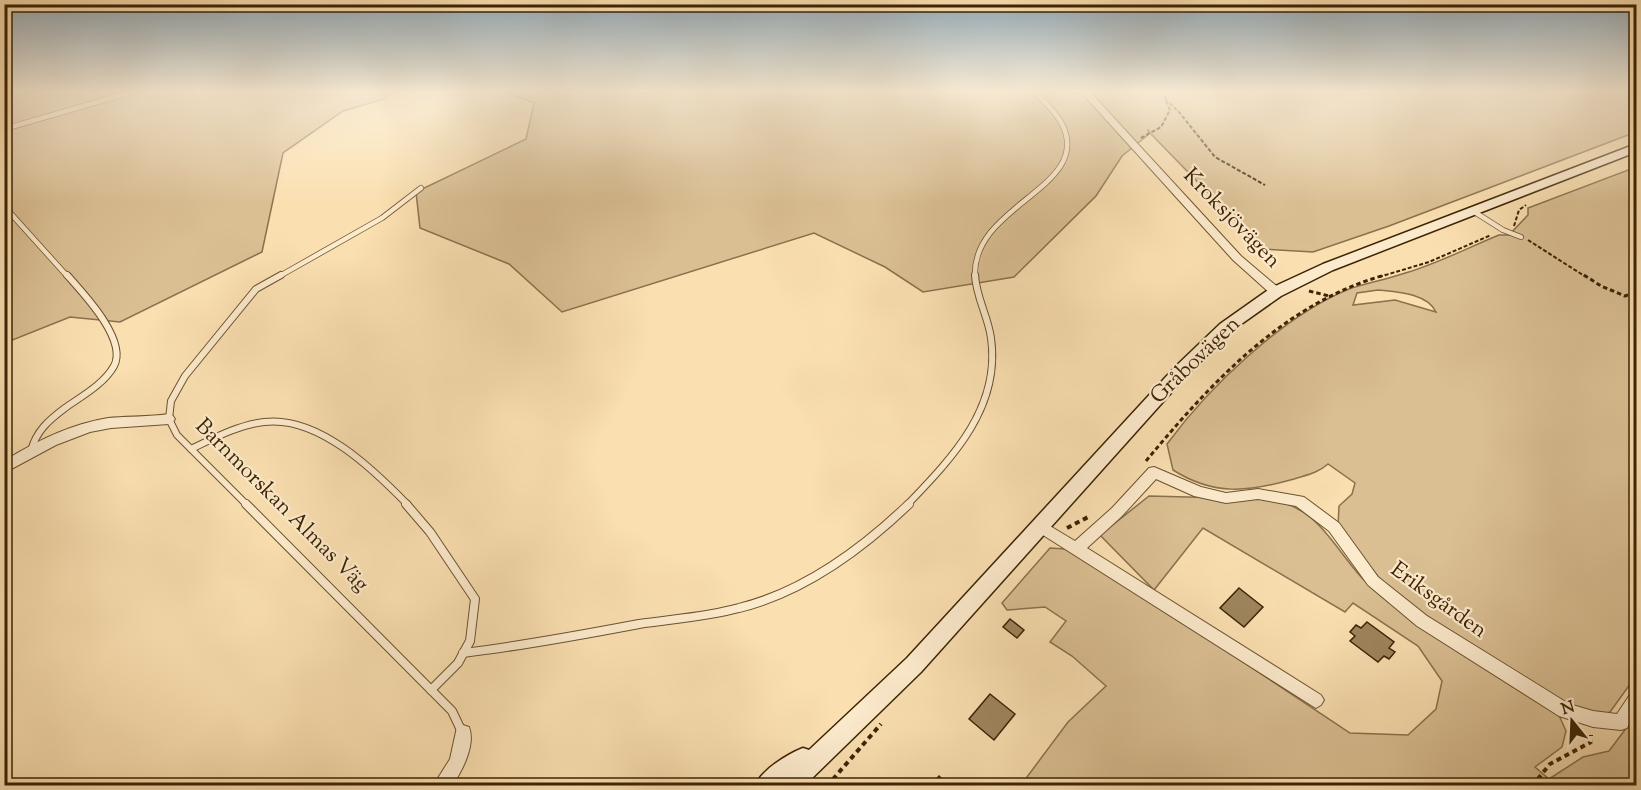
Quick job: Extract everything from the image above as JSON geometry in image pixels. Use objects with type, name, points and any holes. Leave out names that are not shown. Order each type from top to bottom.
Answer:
[{"type":"main road","name":"Gråbovägen","points":[[786,786],[914,665],[1181,371],[1225,328],[1276,292],[1328,267],[1636,148]]},
{"type":"main road","name":"Gråbovägen","points":[[766,786],[857,719]]},
{"type":"street","name":"Kroksjövägen","points":[[1118,129],[1237,258],[1276,292]]},
{"type":"street","points":[[4,468],[30,451],[75,432],[104,424],[169,419]]},
{"type":"street","name":"Eriksgården","points":[[1077,548],[1117,512],[1154,472],[1198,492],[1226,498],[1258,494],[1299,501],[1334,527],[1373,581],[1422,621],[1565,711],[1593,719],[1621,722],[1636,698]]},
{"type":"street","points":[[1040,526],[1316,700]]},
{"type":"street","name":"Barnmorskan Almas Väg","points":[[441,786],[453,773],[462,753],[463,733]]},
{"type":"lane","points":[[463,653],[711,615],[766,600],[804,582],[858,549],[905,510],[971,429],[982,411],[989,386],[991,338],[985,314],[975,291],[975,262],[982,242],[1011,209],[1059,172],[1068,153],[1065,129]]},
{"type":"lane","name":"Barnmorskan Almas Väg","points":[[421,188],[382,218],[256,289],[185,376],[171,401],[169,419],[177,435],[453,711],[463,733]]},
{"type":"lane","points":[[4,206],[100,316],[118,348],[117,360],[106,375],[92,389],[47,421],[36,434],[30,451]]},
{"type":"lane","points":[[1473,211],[1503,230],[1521,237]]},
{"type":"lane","points":[[191,449],[229,431],[261,422],[280,421],[307,427],[336,443],[390,486],[424,524],[476,598],[470,641],[458,663],[431,690]]},
{"type":"path","points":[[1131,143],[1158,129]]},
{"type":"path","points":[[1191,129],[1215,157],[1265,185]]},
{"type":"path","points":[[1503,230],[1514,226],[1519,210],[1533,202]]},
{"type":"path","points":[[1521,237],[1601,286],[1625,296],[1636,292]]},
{"type":"path","points":[[1532,786],[1550,764],[1591,742],[1593,719]]},
{"type":"shaded area","points":[[5,129],[317,129],[283,153],[262,252],[120,322],[70,317],[5,343]]},
{"type":"shaded area","points":[[528,129],[1636,129],[1636,132],[1389,226],[1313,252],[1263,249],[1148,129],[1148,135],[1122,156],[1096,196],[1014,277],[923,292],[885,267],[814,233],[562,312],[509,264],[420,228],[416,192],[526,139]]},
{"type":"shaded area","points":[[1636,167],[1636,558],[1633,570],[1636,574],[1636,676],[1610,712],[1601,715],[1568,704],[1427,616],[1380,579],[1338,526],[1339,506],[1352,494],[1355,483],[1328,464],[1312,473],[1261,487],[1217,488],[1173,470],[1167,444],[1226,377],[1273,335],[1299,317],[1349,289],[1427,266],[1499,235],[1509,235],[1528,215],[1528,208]],"holes":[[[1378,290],[1418,297],[1426,301],[1436,312],[1395,300],[1353,305],[1357,293]]]},
{"type":"shaded area","points":[[1149,496],[1267,499],[1299,510],[1322,528],[1362,578],[1392,604],[1413,620],[1558,713],[1566,731],[1562,747],[1535,767],[1549,779],[1583,757],[1609,751],[1636,715],[1636,785],[1021,785],[1068,722],[1106,686],[1072,656],[1050,642],[1066,621],[1045,607],[1007,610],[1002,603],[1050,548],[1065,549],[1105,570],[1350,733],[1408,735],[1436,709],[1442,681],[1418,646],[1353,603],[1345,612],[1203,528],[1154,590],[1100,535]]},
{"type":"building","points":[[1239,588],[1263,607],[1244,627],[1220,608]]},
{"type":"building","points":[[1010,619],[1024,630],[1017,638],[1003,627]]},
{"type":"building","points":[[1367,622],[1394,642],[1389,648],[1395,652],[1389,659],[1384,656],[1378,662],[1350,641],[1355,636],[1350,632],[1356,625],[1361,628]]},
{"type":"building","points":[[990,694],[1015,714],[994,740],[969,719]]},
{"type":"building","points":[[939,776],[949,786],[930,786]]}]
